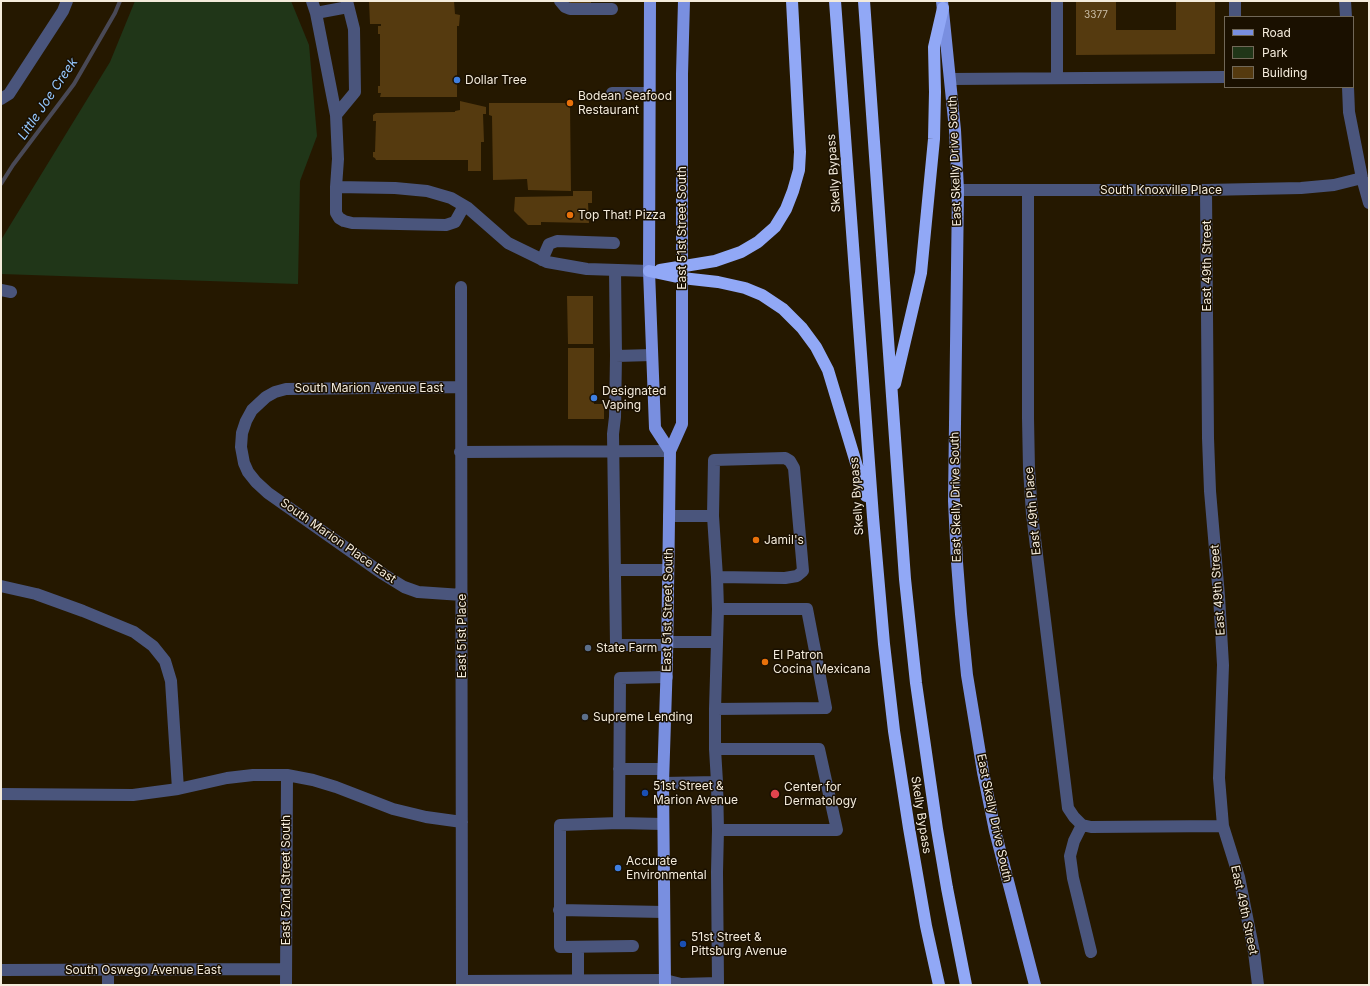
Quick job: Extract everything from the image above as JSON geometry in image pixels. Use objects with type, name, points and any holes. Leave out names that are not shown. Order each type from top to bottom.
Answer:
[{"type":"highway","points":[[682,272],[741,252],[758,242],[775,227],[786,209],[799,170],[800,152],[792,1]]},
{"type":"highway","name":"Skelly Bypass","points":[[835,1],[873,517],[884,644],[894,731],[909,828],[926,926],[939,985]]},
{"type":"highway","name":"Skelly Bypass","points":[[864,1],[905,579],[916,683],[938,836],[966,985]]},
{"type":"highway","points":[[892,397],[921,274],[934,139],[934,47],[942,4]]},
{"type":"highway","points":[[649,271],[682,272],[751,291],[782,309],[802,328],[816,347],[828,370],[873,517]]},
{"type":"main road","points":[[650,1],[649,271],[655,428],[670,451]]},
{"type":"main road","name":"East 51st Street South","points":[[665,982],[662,783],[667,677],[670,451],[682,424],[682,74],[684,1]]},
{"type":"main road","name":"East Skelly Drive South","points":[[942,4],[955,130],[958,190],[954,501],[961,614],[967,675],[983,772],[997,838],[1035,985]]},
{"type":"street","points":[[1,98],[8,94],[67,1]]},
{"type":"street","points":[[312,1],[316,13],[336,115],[338,159],[336,213],[339,218],[352,223],[446,225],[455,222],[464,206]]},
{"type":"street","points":[[560,1],[565,7],[570,9],[612,9]]},
{"type":"street","points":[[1057,1],[1057,78]]},
{"type":"street","points":[[1234,1],[1235,16]]},
{"type":"street","points":[[1345,1],[1346,16]]},
{"type":"street","points":[[316,13],[347,4],[354,29],[355,92],[336,115]]},
{"type":"street","points":[[950,79],[1224,76]]},
{"type":"street","points":[[1348,88],[1348,112],[1369,203]]},
{"type":"street","points":[[612,92],[650,93]]},
{"type":"street","name":"South Knoxville Place","points":[[958,190],[1206,190],[1301,188],[1334,185],[1362,178]]},
{"type":"street","points":[[336,187],[395,188],[427,191],[451,198],[464,206],[508,243],[547,262],[587,269],[649,271]]},
{"type":"street","name":"East 49th Place","points":[[1028,190],[1028,418],[1032,514],[1068,808],[1082,825]]},
{"type":"street","name":"East 49th Street","points":[[1206,190],[1208,438],[1210,491],[1223,665],[1218,778],[1223,826],[1239,877],[1254,952],[1258,985]]},
{"type":"street","points":[[542,260],[549,244],[557,241],[614,243]]},
{"type":"street","points":[[615,270],[616,356],[615,417],[613,434],[616,645],[717,642]]},
{"type":"street","name":"East 51st Place","points":[[461,287],[460,452],[462,595],[462,983]]},
{"type":"street","points":[[616,356],[652,355]]},
{"type":"street","name":"South Marion Avenue East","points":[[241,448],[244,427],[252,410],[266,397],[275,392],[286,389],[460,388]]},
{"type":"street","name":"South Marion Place East","points":[[241,448],[246,468],[256,482],[383,574],[404,587],[418,592],[462,595]]},
{"type":"street","points":[[460,452],[670,451]]},
{"type":"street","points":[[462,983],[578,980],[718,984],[718,830],[715,709],[718,609],[713,516],[714,460],[785,458],[794,468],[803,571],[797,576],[785,578],[717,577]]},
{"type":"street","points":[[669,516],[713,516]]},
{"type":"street","points":[[616,570],[668,570]]},
{"type":"street","points":[[1,586],[36,594],[134,632],[154,646],[165,661],[171,681],[178,788]]},
{"type":"street","points":[[715,709],[826,708],[807,609],[718,609]]},
{"type":"street","points":[[619,823],[620,678],[667,677]]},
{"type":"street","points":[[716,749],[819,749],[837,830],[718,830]]},
{"type":"street","points":[[619,769],[663,769]]},
{"type":"street","points":[[1,794],[133,795],[227,778],[253,775],[287,775],[313,780],[336,787],[394,809],[426,817],[462,822]]},
{"type":"street","name":"East 52nd Street South","points":[[286,985],[287,775]]},
{"type":"street","points":[[662,783],[717,782]]},
{"type":"street","points":[[634,946],[560,947],[560,825],[619,823],[663,824]]},
{"type":"street","points":[[1091,952],[1073,878],[1070,856],[1074,841],[1082,825],[1092,827],[1223,826]]},
{"type":"street","points":[[559,910],[664,912]]},
{"type":"street","points":[[578,947],[578,980]]},
{"type":"street","name":"South Oswego Avenue East","points":[[1,970],[286,969]]},
{"type":"street","points":[[108,970],[108,985]]},
{"type":"green space","points":[[135,1],[291,1],[309,45],[317,136],[300,181],[298,284],[1,274],[1,240],[110,62]]},
{"type":"building","points":[[369,1],[454,1],[455,14],[460,15],[459,26],[457,26],[457,97],[380,97],[381,93],[378,93],[378,86],[380,86],[380,34],[378,34],[378,26],[381,26],[381,24],[370,24]]},
{"type":"building","points":[[570,1],[591,1],[591,5],[570,5]]},
{"type":"building","points":[[1076,1],[1116,1],[1116,30],[1176,30],[1176,1],[1215,1],[1215,54],[1076,55]]},
{"type":"building","points":[[460,101],[486,107],[486,114],[483,114],[484,142],[481,142],[481,171],[468,171],[468,160],[376,160],[373,157],[373,152],[375,152],[376,121],[373,121],[373,115],[376,113],[455,112],[460,110]]},
{"type":"building","points":[[489,103],[570,103],[571,191],[528,190],[527,179],[493,180],[492,116],[489,115]]},
{"type":"building","points":[[573,191],[592,191],[592,203],[588,203],[589,223],[541,222],[541,225],[528,225],[514,211],[515,197],[573,196]]},
{"type":"building","points":[[567,296],[593,296],[593,344],[568,344]]},
{"type":"building","points":[[568,348],[594,348],[594,404],[604,404],[604,419],[568,419]]},
{"type":"waterway","name":"Little Joe Creek","points":[[1,184],[13,165],[74,84],[115,13],[120,1]]},
{"type":"place","name":"Dollar Tree","points":[[457,80]]},
{"type":"place","name":"Bodean Seafood Restaurant","points":[[570,103]]},
{"type":"place","name":"Top That! Pizza","points":[[570,215]]},
{"type":"place","name":"Designated Vaping","points":[[594,398]]},
{"type":"place","name":"Jamil's","points":[[756,540]]},
{"type":"place","name":"State Farm","points":[[588,648]]},
{"type":"place","name":"El Patron Cocina Mexicana","points":[[765,662]]},
{"type":"place","name":"Supreme Lending","points":[[585,717]]},
{"type":"place","name":"51st Street & Marion Avenue","points":[[645,793]]},
{"type":"place","name":"Center for Dermatology","points":[[775,794]]},
{"type":"place","name":"Accurate Environmental","points":[[618,868]]},
{"type":"place","name":"51st Street & Pittsburg Avenue","points":[[683,944]]}]
